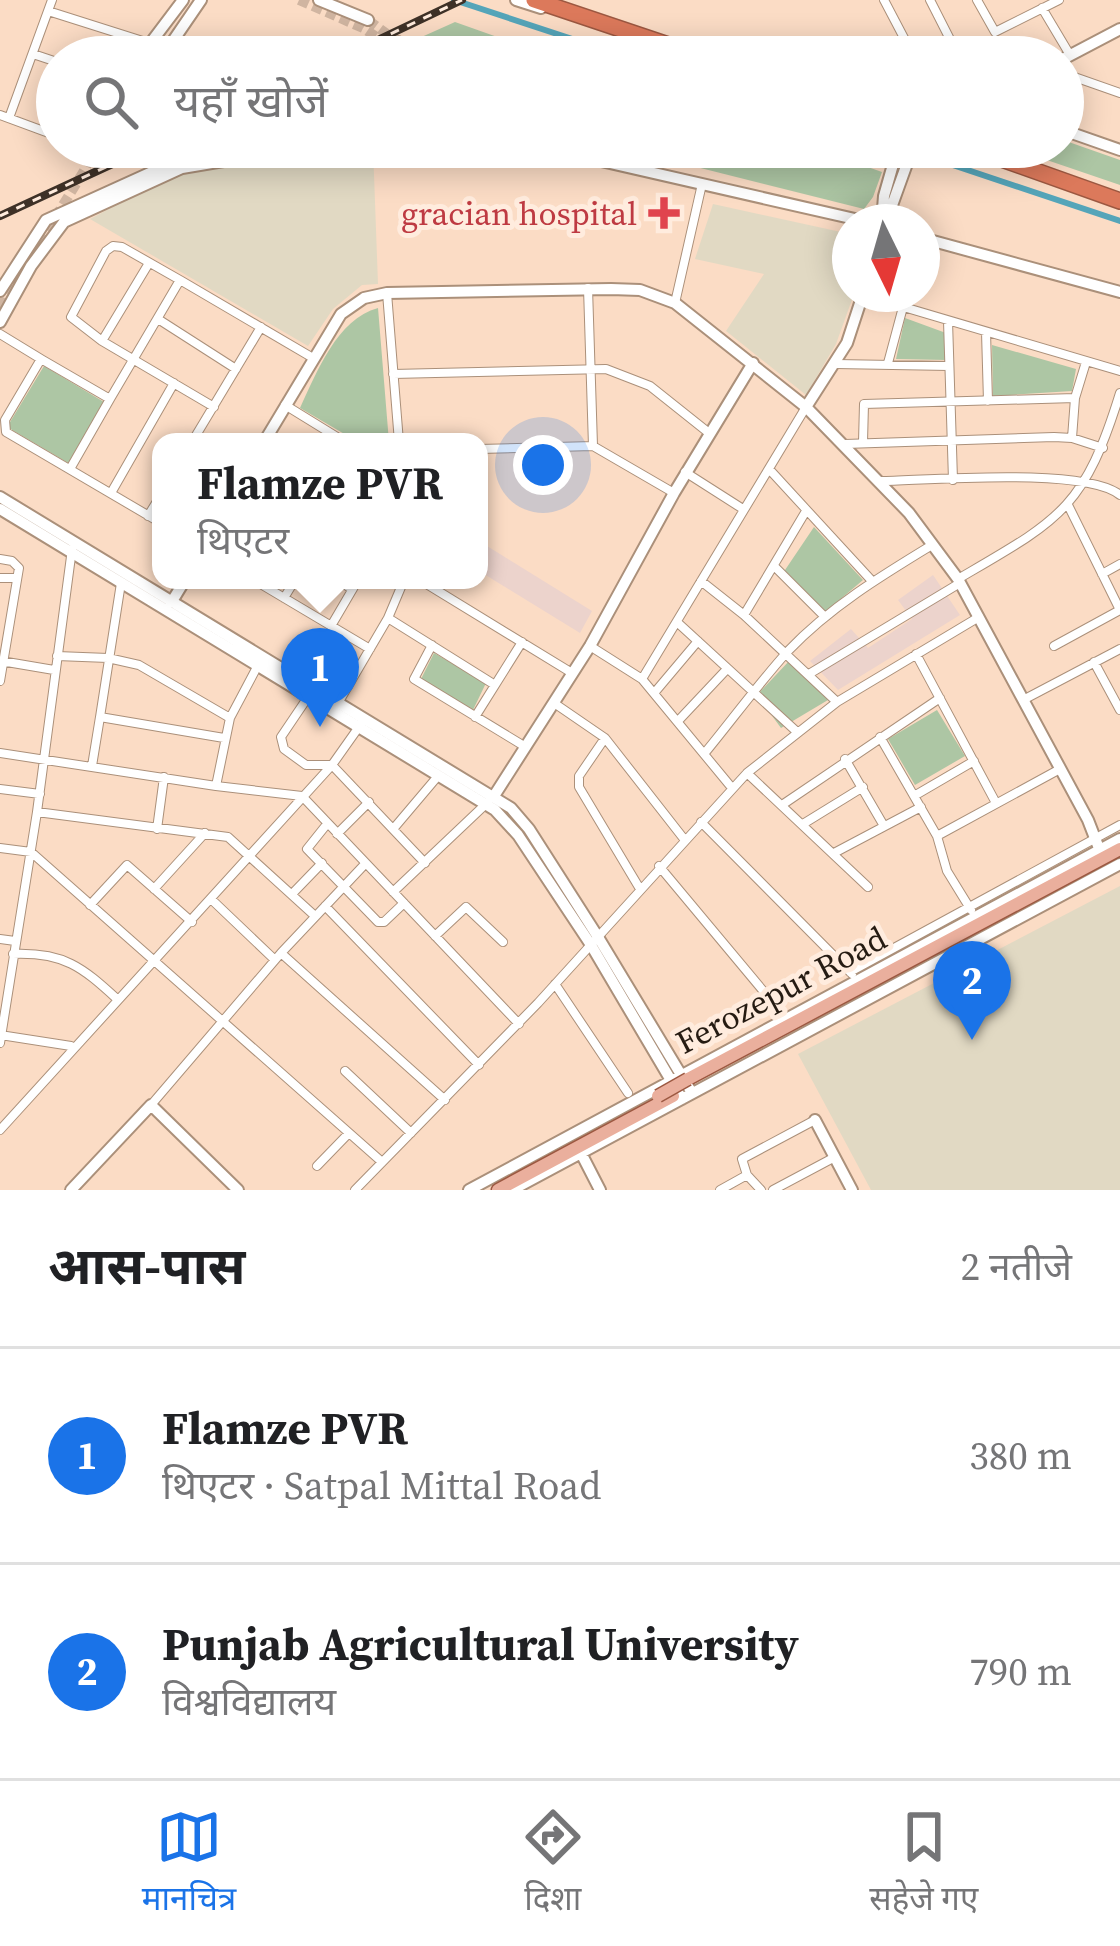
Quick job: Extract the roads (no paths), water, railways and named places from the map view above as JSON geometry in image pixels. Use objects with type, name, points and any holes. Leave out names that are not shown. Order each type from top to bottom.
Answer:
[{"type":"highway","points":[[534,0],[641,36]]},
{"type":"highway","points":[[1027,168],[1120,201]]},
{"type":"main road","points":[[498,1190],[1112,847]]},
{"type":"main road","points":[[484,1190],[680,1088]]},
{"type":"street","points":[[39,36],[52,0]]},
{"type":"street","points":[[155,36],[183,0]]},
{"type":"street","points":[[176,36],[201,0]]},
{"type":"street","points":[[319,0],[368,20]]},
{"type":"street","points":[[516,0],[623,36]]},
{"type":"street","points":[[557,0],[661,36]]},
{"type":"street","points":[[884,0],[903,36]]},
{"type":"street","points":[[930,0],[948,36]]},
{"type":"street","points":[[977,0],[995,32],[1059,0]]},
{"type":"street","points":[[1042,8],[1056,36]]},
{"type":"street","points":[[48,11],[125,36]]},
{"type":"street","points":[[1084,48],[1120,29]]},
{"type":"street","points":[[36,45],[5,117],[36,128]]},
{"type":"street","points":[[1084,80],[1120,93]]},
{"type":"street","points":[[1084,137],[1120,150]]},
{"type":"street","points":[[0,322],[31,266],[64,222],[164,168]]},
{"type":"street","points":[[0,291],[46,220],[80,211],[182,168]]},
{"type":"street","points":[[634,168],[832,213]]},
{"type":"street","points":[[887,204],[898,168]]},
{"type":"street","points":[[1015,168],[1120,201]]},
{"type":"street","points":[[1037,168],[1120,201]]},
{"type":"street","points":[[675,303],[702,184]]},
{"type":"street","points":[[940,243],[1120,292]]},
{"type":"street","points":[[214,406],[134,361],[70,317],[113,246],[313,358]]},
{"type":"street","points":[[102,341],[149,263]]},
{"type":"street","points":[[70,469],[180,280]]},
{"type":"street","points":[[588,288],[593,446]]},
{"type":"street","points":[[269,433],[341,314],[364,298],[387,293],[588,288],[640,290],[675,303],[806,406],[881,481],[959,581],[1088,820],[1112,847],[1120,825]]},
{"type":"street","points":[[387,293],[398,433]]},
{"type":"street","points":[[642,679],[836,364],[856,312]]},
{"type":"street","points":[[888,364],[902,312]]},
{"type":"street","points":[[919,312],[1120,371]]},
{"type":"street","points":[[158,320],[236,369]]},
{"type":"street","points":[[948,321],[953,480]]},
{"type":"street","points":[[198,433],[261,327]]},
{"type":"street","points":[[986,332],[988,401]]},
{"type":"street","points":[[0,334],[110,399]]},
{"type":"street","points":[[41,359],[3,428],[152,518]]},
{"type":"street","points":[[1072,438],[1086,362]]},
{"type":"street","points":[[394,892],[489,800],[590,646],[686,472],[753,363]]},
{"type":"street","points":[[836,364],[949,366]]},
{"type":"street","points":[[394,374],[590,368],[622,373],[650,386],[709,433]]},
{"type":"street","points":[[111,493],[174,383]]},
{"type":"street","points":[[809,674],[1037,533],[1068,506],[1103,448],[1120,393]]},
{"type":"street","points":[[863,442],[864,404],[1076,398]]},
{"type":"street","points":[[285,405],[324,433]]},
{"type":"street","points":[[845,445],[1072,438],[1103,448]]},
{"type":"street","points":[[488,449],[593,446],[674,493]]},
{"type":"street","points":[[769,469],[872,581]]},
{"type":"street","points":[[686,472],[743,509]]},
{"type":"street","points":[[881,481],[1054,479],[1112,489],[1120,496]]},
{"type":"street","points":[[0,497],[121,583],[170,605],[256,667],[336,707]]},
{"type":"street","points":[[1054,646],[1120,610],[1068,506]]},
{"type":"street","points":[[0,509],[170,605],[529,829],[680,1088]]},
{"type":"street","points":[[148,516],[152,510]]},
{"type":"street","points":[[744,615],[806,511]]},
{"type":"street","points":[[704,754],[788,652],[825,617],[933,544]]},
{"type":"street","points":[[73,547],[40,794],[0,1037],[73,1046]]},
{"type":"street","points":[[0,560],[16,564],[0,681]]},
{"type":"street","points":[[1102,574],[1120,564]]},
{"type":"street","points":[[774,566],[825,617]]},
{"type":"street","points":[[0,578],[16,578]]},
{"type":"street","points":[[701,581],[788,652],[836,702]]},
{"type":"street","points":[[92,766],[121,583]]},
{"type":"street","points":[[170,605],[180,589]]},
{"type":"street","points":[[269,589],[370,649]]},
{"type":"street","points":[[284,598],[290,589]]},
{"type":"street","points":[[331,626],[353,589]]},
{"type":"street","points":[[336,707],[400,589]]},
{"type":"street","points":[[435,589],[572,673]]},
{"type":"street","points":[[355,1190],[519,1024],[746,772],[836,702],[979,617]]},
{"type":"street","points":[[388,618],[495,685]]},
{"type":"street","points":[[678,623],[796,731]]},
{"type":"street","points":[[655,692],[698,640]]},
{"type":"street","points":[[475,717],[522,642]]},
{"type":"street","points":[[432,645],[414,679],[524,746]]},
{"type":"street","points":[[590,646],[655,692],[731,788]]},
{"type":"street","points":[[1023,700],[1120,649]]},
{"type":"street","points":[[916,654],[996,803]]},
{"type":"street","points":[[57,656],[108,658],[150,670],[230,718]]},
{"type":"street","points":[[2,661],[54,670]]},
{"type":"street","points":[[1094,662],[1120,710]]},
{"type":"street","points":[[217,786],[230,718],[256,667]]},
{"type":"street","points":[[678,722],[728,669]]},
{"type":"street","points":[[308,697],[281,743],[306,765],[332,765],[425,863]]},
{"type":"street","points":[[782,806],[940,698]]},
{"type":"street","points":[[552,702],[605,738],[684,839]]},
{"type":"street","points":[[100,717],[224,738]]},
{"type":"street","points":[[0,1130],[332,765],[362,723]]},
{"type":"street","points":[[362,723],[438,776],[489,800]]},
{"type":"street","points":[[880,736],[937,836],[947,871],[972,912]]},
{"type":"street","points":[[605,738],[579,776],[579,787],[640,889]]},
{"type":"street","points":[[0,753],[302,796],[519,1024]]},
{"type":"street","points":[[845,759],[884,826]]},
{"type":"street","points":[[914,796],[974,761]]},
{"type":"street","points":[[937,836],[1060,769]]},
{"type":"street","points":[[746,772],[868,887]]},
{"type":"street","points":[[394,827],[438,776]]},
{"type":"street","points":[[157,829],[164,778]]},
{"type":"street","points":[[802,824],[863,787]]},
{"type":"street","points":[[0,788],[40,794]]},
{"type":"street","points":[[337,834],[369,802]]},
{"type":"street","points":[[834,853],[921,807]]},
{"type":"street","points":[[37,812],[228,837],[315,916]]},
{"type":"street","points":[[701,822],[854,975]]},
{"type":"street","points":[[327,824],[307,848],[381,923],[404,903]]},
{"type":"street","points":[[154,889],[206,832]]},
{"type":"street","name":"Ferozepur Road","points":[[512,1190],[582,1155],[784,1017],[854,975],[972,912],[1112,847]]},
{"type":"street","name":"Ferozepur Road","points":[[469,1190],[872,996],[1112,847]]},
{"type":"street","points":[[0,848],[31,852],[382,1162]]},
{"type":"street","points":[[292,894],[322,863]]},
{"type":"street","points":[[71,1190],[365,863]]},
{"type":"street","points":[[90,905],[125,866],[192,922]]},
{"type":"street","points":[[659,866],[784,1017]]},
{"type":"street","points":[[210,899],[445,1100]]},
{"type":"street","points":[[325,906],[479,1064]]},
{"type":"street","points":[[435,936],[466,907],[503,942]]},
{"type":"street","points":[[0,939],[15,940]]},
{"type":"street","points":[[13,954],[76,964],[117,999]]},
{"type":"street","points":[[555,984],[628,1093]]},
{"type":"street","points":[[345,1071],[411,1133]]},
{"type":"street","points":[[151,1105],[238,1190]]},
{"type":"street","points":[[761,1190],[747,1175],[742,1159],[815,1120],[852,1190]]},
{"type":"street","points":[[317,1166],[349,1133]]},
{"type":"street","points":[[582,1155],[600,1190]]},
{"type":"street","points":[[773,1190],[835,1157]]},
{"type":"street","points":[[720,1190],[747,1175]]},
{"type":"waterway","points":[[454,0],[563,36]]},
{"type":"waterway","points":[[962,168],[1120,221]]},
{"type":"tunnel","points":[[299,0],[375,36]]},
{"type":"tunnel","points":[[368,20],[390,36]]},
{"type":"tunnel","points":[[0,307],[85,168]]},
{"type":"railway","points":[[386,36],[462,0]]},
{"type":"railway","points":[[0,216],[104,168]]},
{"type":"place","name":"gracian hospital","points":[[664,213]]},
{"type":"place","name":"Flamze PVR","points":[[320,727]]},
{"type":"place","name":"Punjab Agricultural University","points":[[972,1040]]}]
